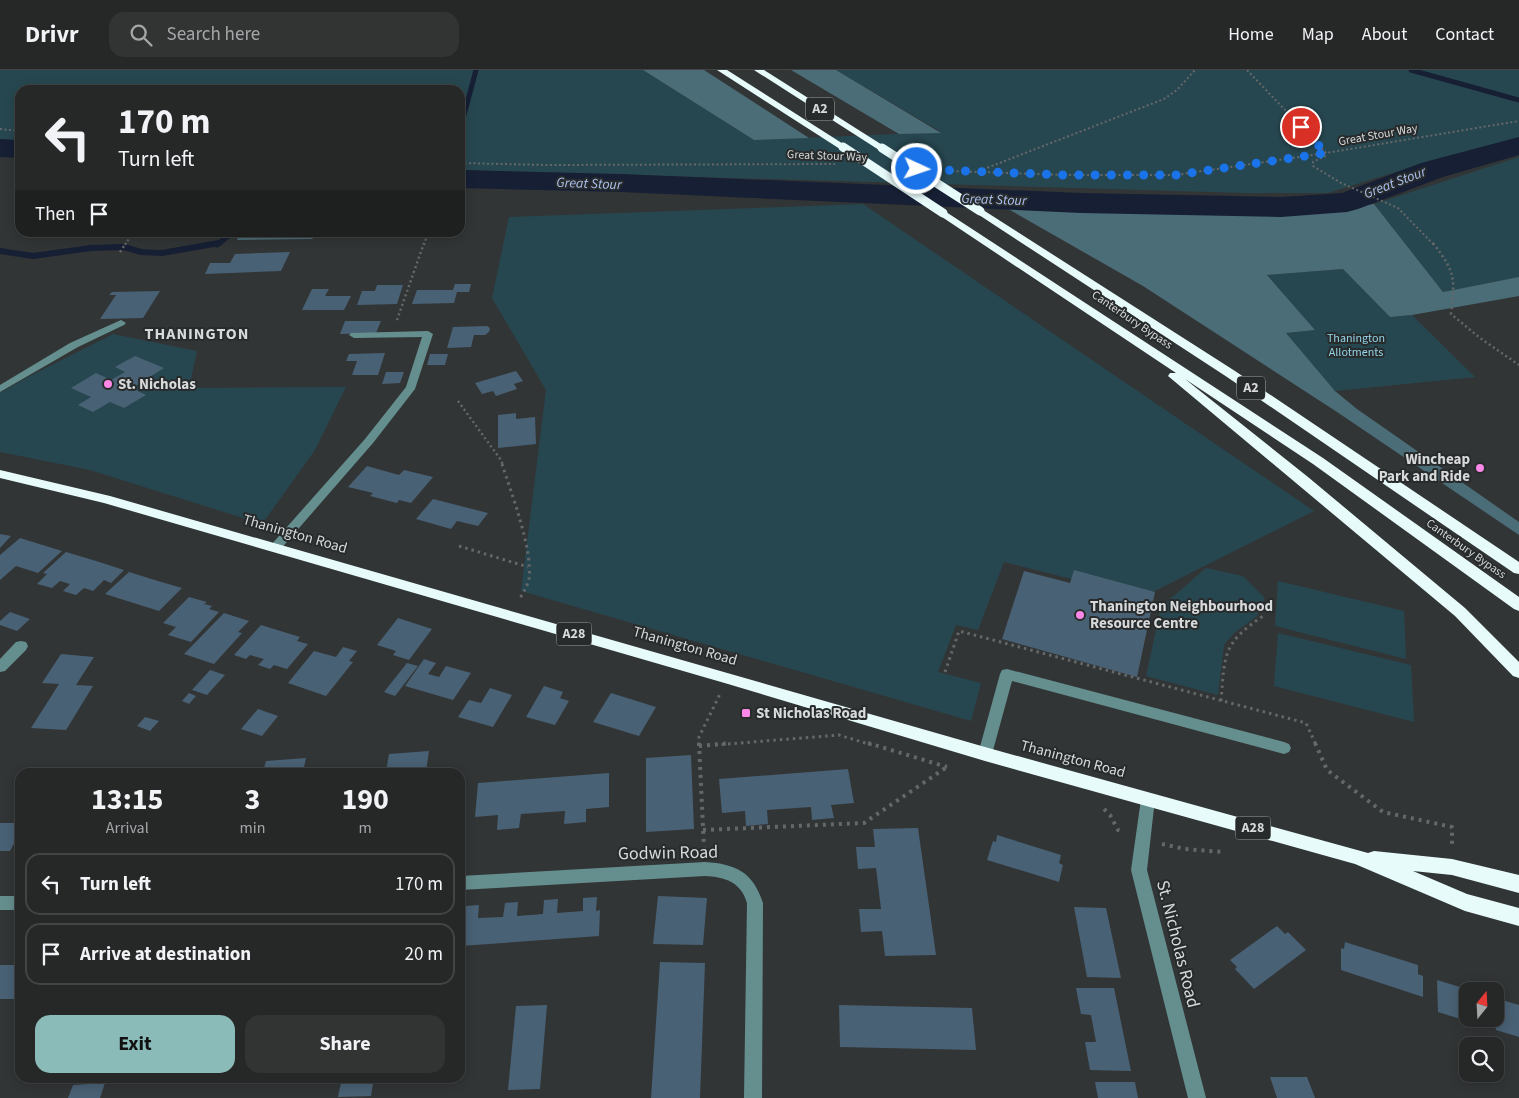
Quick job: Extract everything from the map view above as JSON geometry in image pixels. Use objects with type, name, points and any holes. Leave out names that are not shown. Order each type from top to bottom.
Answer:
[{"type":"highway","name":"Canterbury Bypass","points":[[721,70],[843,147],[1318,461],[1519,605]]},
{"type":"highway","name":"Canterbury Bypass","points":[[758,70],[1231,374],[1519,569]]},
{"type":"highway","name":"A2","points":[[1101,317],[1303,480],[1460,612],[1519,672]]},
{"type":"highway","name":"Thanington Road","points":[[0,474],[105,499],[985,754],[1358,858],[1465,902],[1519,917]]},
{"type":"highway","name":"Thanington Road","points":[[1358,858],[1452,868],[1519,884]]},
{"type":"street","points":[[0,389],[74,346],[121,323]]},
{"type":"street","points":[[275,548],[369,441],[411,387],[428,334],[354,335]]},
{"type":"street","points":[[0,667],[21,646]]},
{"type":"street","points":[[985,754],[1007,674],[1284,748]]},
{"type":"street","name":"St. Nicholas Road","points":[[1148,799],[1139,870],[1197,1098]]},
{"type":"street","name":"Godwin Road","points":[[465,883],[706,869],[720,869],[740,876],[748,885],[755,903],[753,1098]]},
{"type":"street","points":[[0,903],[15,903]]},
{"type":"path","points":[[976,172],[1164,98],[1176,90],[1195,70]]},
{"type":"path","points":[[1247,70],[1326,153],[1325,156],[1313,162],[1313,166],[1321,172],[1361,192],[1392,204],[1406,213],[1451,269],[1454,285],[1451,314],[1480,338],[1519,364]]},
{"type":"path","name":"Great Stour Way","points":[[946,170],[1064,175],[1176,175],[1326,153],[1519,121]]},
{"type":"path","points":[[0,129],[15,130]]},
{"type":"path","name":"Great Stour Way","points":[[465,163],[546,165],[839,164]]},
{"type":"path","points":[[120,252],[130,237]]},
{"type":"path","points":[[391,334],[426,237]]},
{"type":"path","points":[[458,400],[502,460],[520,521],[529,577],[526,589],[509,615]]},
{"type":"path","points":[[459,546],[528,567]]},
{"type":"path","points":[[1221,701],[1226,649],[1238,633],[1263,616]]},
{"type":"path","points":[[945,672],[959,631],[1306,723],[1326,770],[1383,812],[1452,827],[1452,868]]},
{"type":"path","points":[[706,869],[699,737],[728,678]]},
{"type":"path","points":[[699,746],[839,735],[947,768],[864,822],[703,830]]},
{"type":"green space","points":[[0,70],[643,70],[754,140],[941,132],[836,70],[1519,70],[1519,141],[1444,157],[1328,193],[1246,193],[465,170],[465,85],[15,85],[15,142],[0,141]]},
{"type":"green space","points":[[1519,157],[1519,277],[1443,292],[1374,204]]},
{"type":"green space","points":[[863,204],[1314,511],[1143,597],[1004,562],[978,630],[956,625],[938,672],[981,683],[971,721],[521,591],[546,390],[492,298],[509,217]]},
{"type":"green space","name":"Thanington Allotments","points":[[1343,269],[1390,317],[1412,315],[1475,377],[1335,391],[1286,333],[1315,330],[1267,275]]},
{"type":"green space","points":[[113,334],[197,351],[189,388],[346,387],[315,450],[262,524],[90,470],[0,452],[0,393]]},
{"type":"green space","points":[[1206,568],[1243,576],[1265,598],[1257,616],[1234,633],[1224,645],[1218,695],[1146,676],[1161,607]]},
{"type":"green space","points":[[1278,581],[1404,611],[1406,659],[1275,626]]},
{"type":"green space","points":[[1278,633],[1411,665],[1414,722],[1274,686]]},
{"type":"shaded area","points":[[643,70],[704,70],[809,138],[754,140]]},
{"type":"shaded area","points":[[791,70],[836,70],[941,133],[899,134]]},
{"type":"shaded area","points":[[1374,204],[1443,292],[1519,277],[1519,296],[1412,315],[1390,317],[1343,269],[1267,275],[1315,330],[1286,333],[1335,391],[1357,409],[1519,522],[1519,535],[1337,412],[1143,286],[1003,206],[1298,214]]},
{"type":"shaded area","points":[[238,237],[314,237],[312,239],[237,240]]},
{"type":"building","points":[[290,252],[281,271],[205,274],[210,263],[230,263],[235,254]]},
{"type":"building","points":[[455,284],[471,284],[469,292],[457,292],[454,303],[412,304],[417,290],[453,290]]},
{"type":"building","points":[[377,285],[403,285],[397,304],[357,305],[362,291],[375,291]]},
{"type":"building","points":[[312,289],[329,289],[325,296],[351,296],[344,310],[302,310]]},
{"type":"building","points":[[160,291],[143,318],[100,319],[116,295],[109,295],[112,292]]},
{"type":"building","points":[[345,321],[381,321],[376,333],[340,334]]},
{"type":"building","points":[[487,326],[490,328],[489,332],[485,335],[474,335],[471,347],[447,348],[453,327]]},
{"type":"building","points":[[385,353],[378,375],[352,375],[357,361],[346,361],[349,354]]},
{"type":"building","points":[[430,354],[448,354],[445,365],[427,365]]},
{"type":"building","name":"St. Nicholas","points":[[135,356],[164,368],[132,388],[146,395],[124,408],[110,402],[93,412],[78,405],[91,397],[71,388],[96,373],[111,380],[125,372],[115,367]]},
{"type":"building","points":[[516,371],[523,381],[514,384],[517,389],[496,396],[493,391],[482,394],[475,383]]},
{"type":"building","points":[[386,372],[404,372],[400,383],[382,384]]},
{"type":"building","points":[[516,413],[516,419],[535,417],[536,444],[498,448],[498,415]]},
{"type":"building","points":[[367,466],[399,475],[404,470],[433,477],[411,503],[399,500],[397,503],[370,496],[373,493],[348,487]]},
{"type":"building","points":[[433,499],[488,513],[478,526],[457,521],[451,529],[416,519]]},
{"type":"building","points":[[0,534],[11,536],[0,548]]},
{"type":"building","points":[[20,538],[62,551],[38,573],[16,566],[0,580],[0,555]]},
{"type":"building","points":[[66,552],[124,570],[111,583],[104,580],[93,591],[84,588],[76,595],[63,591],[70,584],[60,581],[52,588],[37,584],[47,574],[43,573]]},
{"type":"building","name":"Thanington Neighbourhood Resource Centre","points":[[1074,570],[1155,592],[1137,677],[1002,639],[1024,571],[1070,583]]},
{"type":"building","points":[[129,572],[182,588],[159,611],[105,594]]},
{"type":"building","points":[[189,597],[207,602],[204,604],[212,606],[209,609],[219,612],[191,642],[168,635],[176,627],[163,623]]},
{"type":"building","points":[[10,612],[30,619],[17,631],[0,625],[0,621]]},
{"type":"building","points":[[224,613],[249,621],[238,632],[242,633],[214,664],[184,654]]},
{"type":"building","points":[[398,618],[432,629],[409,660],[393,655],[396,651],[377,645]]},
{"type":"building","points":[[261,625],[300,637],[297,641],[308,644],[287,669],[274,665],[270,669],[258,665],[264,659],[250,655],[246,659],[234,655]]},
{"type":"building","points":[[343,647],[357,651],[349,661],[353,662],[326,696],[288,683],[314,651],[336,657]]},
{"type":"building","points":[[61,654],[94,657],[76,685],[93,686],[66,730],[31,728],[59,684],[42,683]]},
{"type":"building","points":[[424,659],[436,663],[428,674],[439,677],[446,666],[471,673],[453,700],[405,686]]},
{"type":"building","points":[[407,663],[418,666],[395,696],[384,692]]},
{"type":"building","points":[[210,670],[225,675],[207,695],[192,690]]},
{"type":"building","points":[[544,686],[563,692],[560,698],[569,701],[555,725],[526,717]]},
{"type":"building","points":[[490,688],[512,695],[493,727],[458,717],[469,700],[481,703]]},
{"type":"building","points":[[189,693],[196,696],[189,704],[182,701]]},
{"type":"building","points":[[611,693],[656,707],[639,736],[593,722]]},
{"type":"building","points":[[258,709],[278,716],[262,736],[241,729]]},
{"type":"building","points":[[145,717],[159,721],[150,731],[137,726]]},
{"type":"building","points":[[429,751],[427,768],[387,768],[389,754]]},
{"type":"building","points":[[691,755],[694,829],[646,832],[646,758]]},
{"type":"building","points":[[306,758],[304,768],[264,768],[266,761]]},
{"type":"building","points":[[848,769],[854,803],[831,805],[834,818],[812,820],[811,807],[767,810],[768,824],[746,826],[745,811],[722,813],[719,779]]},
{"type":"building","points":[[609,773],[609,807],[586,809],[586,822],[564,824],[565,811],[521,814],[519,828],[497,830],[498,815],[475,817],[478,783]]},
{"type":"building","points":[[0,823],[15,823],[15,842],[10,851],[0,851]]},
{"type":"building","points":[[918,828],[936,955],[885,956],[882,931],[861,932],[859,909],[881,909],[876,868],[858,869],[856,847],[875,847],[873,829]]},
{"type":"building","points":[[997,835],[1061,855],[1059,863],[1063,865],[1059,882],[987,860],[993,841],[996,842]]},
{"type":"building","points":[[658,896],[707,898],[703,945],[653,944]]},
{"type":"building","points":[[597,897],[596,911],[600,910],[599,936],[465,946],[465,906],[479,905],[478,918],[503,917],[505,903],[518,902],[517,916],[543,914],[544,900],[558,899],[557,913],[583,911],[583,898]]},
{"type":"building","points":[[1074,907],[1106,908],[1121,978],[1087,977]]},
{"type":"building","points":[[1277,926],[1285,934],[1288,932],[1306,950],[1254,989],[1235,969],[1237,967],[1230,960]]},
{"type":"building","points":[[1345,942],[1418,965],[1418,974],[1423,976],[1423,997],[1341,970],[1341,948],[1344,949]]},
{"type":"building","points":[[660,962],[705,963],[700,1098],[651,1098]]},
{"type":"building","points":[[0,965],[15,965],[15,999],[0,999]]},
{"type":"building","points":[[1437,980],[1459,987],[1459,1019],[1438,1012]]},
{"type":"building","points":[[1076,988],[1114,988],[1131,1071],[1090,1070],[1085,1042],[1096,1042],[1091,1015],[1081,1014]]},
{"type":"building","points":[[1504,1001],[1519,1005],[1519,1037],[1496,1030],[1496,1028],[1504,1028]]},
{"type":"building","points":[[547,1005],[540,1089],[508,1090],[516,1006]]},
{"type":"building","points":[[839,1005],[972,1008],[976,1050],[840,1047]]},
{"type":"building","points":[[1270,1077],[1307,1077],[1315,1098],[1277,1098]]},
{"type":"building","points":[[1095,1082],[1135,1082],[1138,1098],[1098,1098]]},
{"type":"building","points":[[105,1083],[100,1098],[68,1098],[73,1085]]},
{"type":"building","points":[[341,1083],[373,1083],[371,1096],[338,1097]]},
{"type":"waterway","points":[[465,111],[476,70]]},
{"type":"waterway","points":[[1411,70],[1519,100]]},
{"type":"waterway","name":"Great Stour","points":[[465,179],[621,183],[1081,203],[1281,207],[1347,202],[1432,170],[1519,146]]},
{"type":"waterway","name":"Great Stour","points":[[0,148],[15,149]]},
{"type":"waterway","points":[[217,245],[227,237]]},
{"type":"waterway","points":[[0,251],[33,256],[91,248],[124,247],[141,252],[162,253],[219,243]]},
{"type":"place","name":"St. Nicholas","points":[[108,384]]},
{"type":"place","name":"Wincheap Park and Ride","points":[[1480,468]]},
{"type":"place","name":"Thanington Neighbourhood Resource Centre","points":[[1080,615]]},
{"type":"place","name":"St Nicholas Road","points":[[746,713]]},
{"type":"district","name":"THANINGTON","points":[[197,334]]},
{"type":"route","points":[[917,169],[1064,175],[1176,175],[1326,153],[1301,127]]}]
